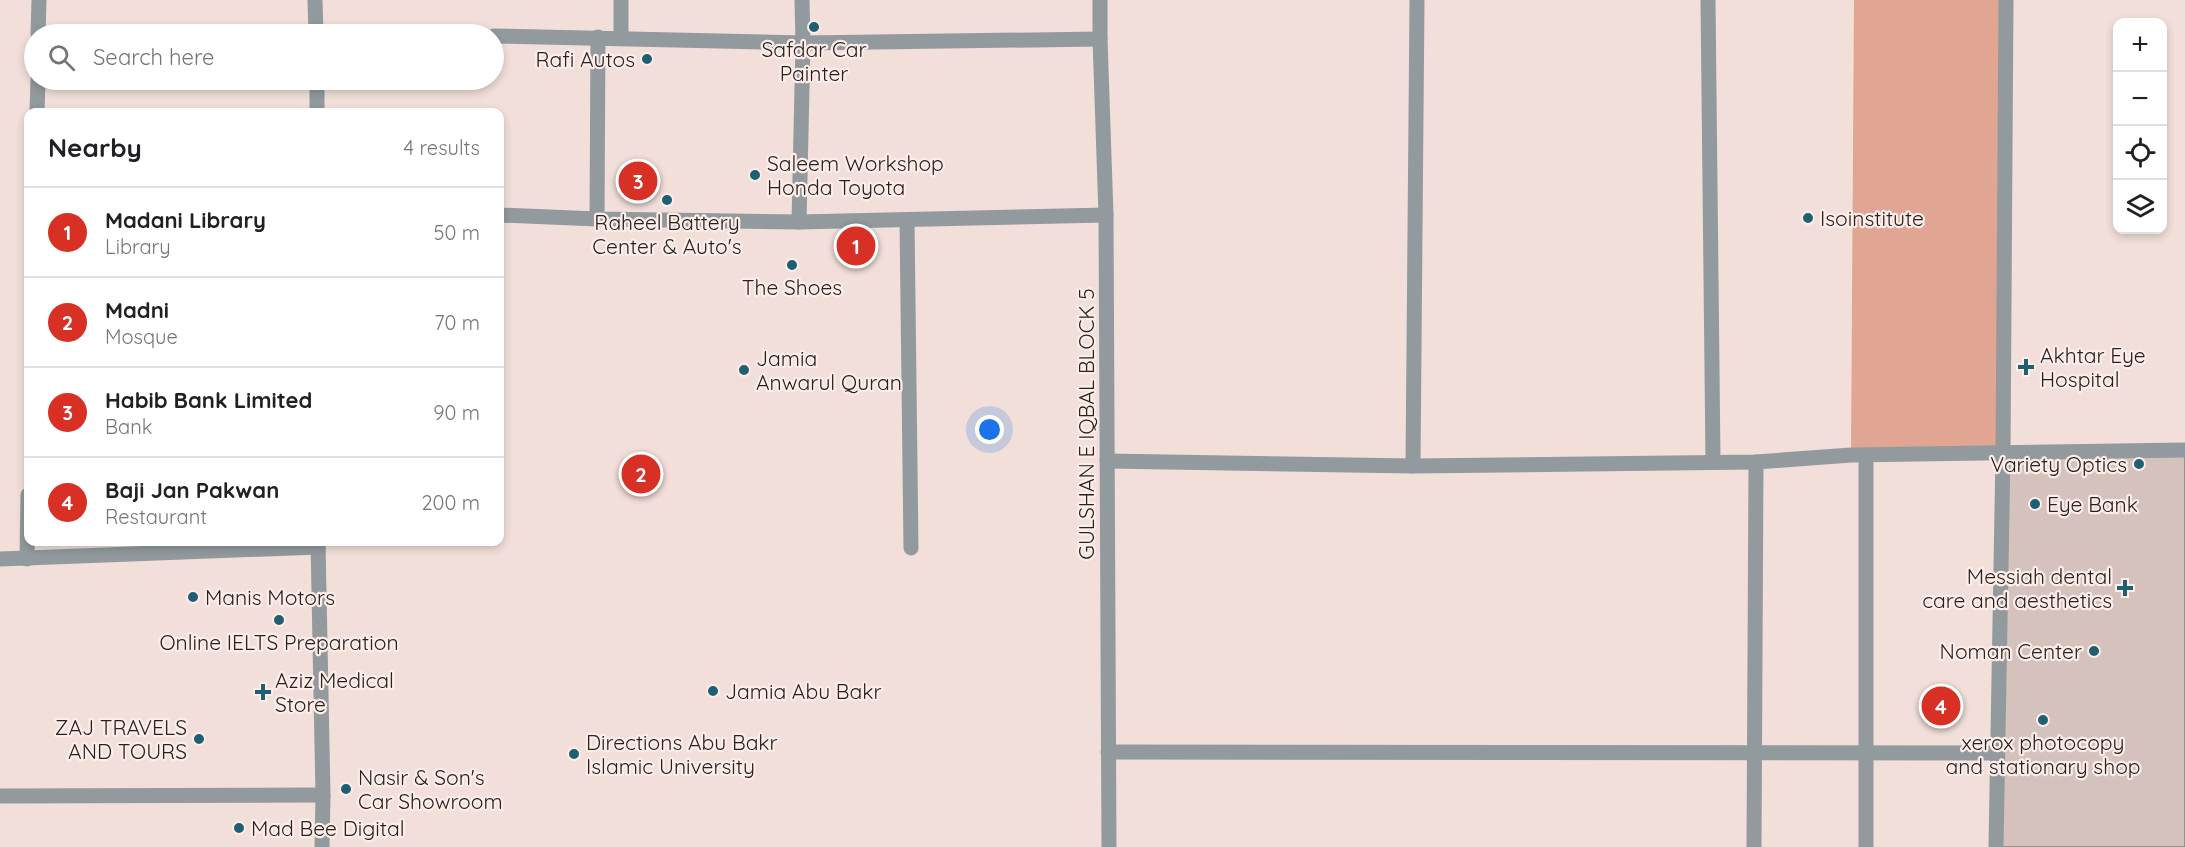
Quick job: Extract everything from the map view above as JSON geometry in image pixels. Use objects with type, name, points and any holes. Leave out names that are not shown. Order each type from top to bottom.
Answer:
[{"type":"street","points":[[39,0],[39,24]]},
{"type":"street","points":[[315,0],[316,24]]},
{"type":"street","points":[[621,0],[621,38]]},
{"type":"street","points":[[799,222],[802,0]]},
{"type":"street","name":"GULSHAN E IQBAL BLOCK 5","points":[[1100,0],[1106,215],[1109,847]]},
{"type":"street","points":[[1413,466],[1417,0]]},
{"type":"street","points":[[1708,0],[1713,461]]},
{"type":"street","points":[[1995,847],[2003,454],[2006,0]]},
{"type":"street","points":[[504,36],[803,43],[1100,39]]},
{"type":"street","points":[[597,219],[598,37]]},
{"type":"street","points":[[37,108],[38,90]]},
{"type":"street","points":[[316,90],[317,108]]},
{"type":"street","points":[[504,215],[799,222],[1106,215]]},
{"type":"street","points":[[907,220],[911,548]]},
{"type":"street","points":[[1107,461],[1413,466],[1756,462],[1866,455],[2185,450]]},
{"type":"street","points":[[1866,455],[1866,847]]},
{"type":"street","points":[[1754,847],[1756,462]]},
{"type":"street","points":[[27,546],[27,559]]},
{"type":"street","points":[[0,559],[279,546]]},
{"type":"street","points":[[318,546],[322,847]]},
{"type":"street","points":[[1108,752],[1996,753]]},
{"type":"street","points":[[0,796],[323,795]]},
{"type":"shaded area","points":[[1854,0],[2006,0],[2005,455],[1851,455]]},
{"type":"building","name":"Noman Center","points":[[2185,448],[2185,847],[2001,847],[2005,455]]},
{"type":"place","name":"Safdar Car Painter","points":[[814,27]]},
{"type":"place","name":"Rafi Autos","points":[[647,59]]},
{"type":"place","name":"Saleem Workshop Honda Toyota","points":[[755,175]]},
{"type":"place","name":"Habib Bank Limited","points":[[638,181]]},
{"type":"place","name":"Raheel Battery Center & Auto's","points":[[667,200]]},
{"type":"place","name":"Isoinstitute","points":[[1808,218]]},
{"type":"place","name":"Madani Library","points":[[856,246]]},
{"type":"place","name":"The Shoes","points":[[792,265]]},
{"type":"place","name":"Akhtar Eye Hospital","points":[[2026,367]]},
{"type":"place","name":"Jamia Anwarul Quran","points":[[744,370]]},
{"type":"place","name":"Variety Optics","points":[[2139,464]]},
{"type":"place","name":"Madni","points":[[641,474]]},
{"type":"place","name":"Eye Bank","points":[[2035,504]]},
{"type":"place","name":"Messiah dental care and aesthetics","points":[[2125,588]]},
{"type":"place","name":"Manis Motors","points":[[193,597]]},
{"type":"place","name":"Online IELTS Preparation","points":[[279,620]]},
{"type":"place","name":"Noman Center","points":[[2094,651]]},
{"type":"place","name":"Jamia Abu Bakr","points":[[713,691]]},
{"type":"place","name":"Aziz Medical Store","points":[[263,692]]},
{"type":"place","name":"Baji Jan Pakwan","points":[[1941,706]]},
{"type":"place","name":"xerox photocopy and stationary shop","points":[[2043,720]]},
{"type":"place","name":"ZAJ TRAVELS AND TOURS","points":[[199,739]]},
{"type":"place","name":"Directions Abu Bakr Islamic University","points":[[574,754]]},
{"type":"place","name":"Nasir & Son's Car Showroom","points":[[346,789]]},
{"type":"place","name":"Mad Bee Digital","points":[[239,828]]}]
